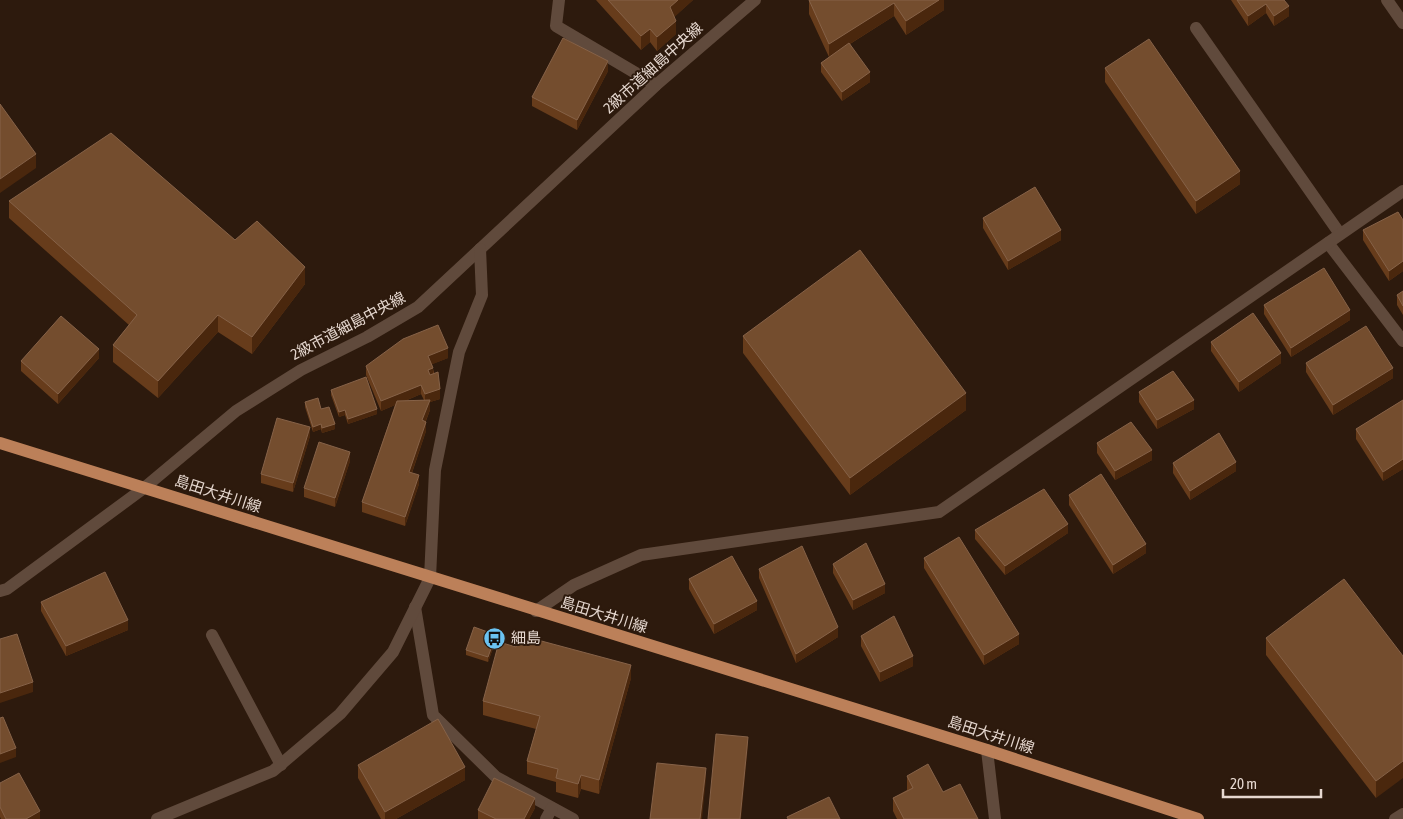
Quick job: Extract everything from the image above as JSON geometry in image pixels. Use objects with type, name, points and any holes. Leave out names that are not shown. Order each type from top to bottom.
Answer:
[{"type":"main road","name":"島田大井川線","points":[[0,443],[987,750],[1198,819]]},
{"type":"street","points":[[558,0],[556,26],[656,85]]},
{"type":"street","name":"2級市道細島中央線","points":[[0,591],[7,589],[144,488],[236,410],[301,370],[367,337],[418,307],[656,85],[755,0]]},
{"type":"street","points":[[1387,0],[1403,23]]},
{"type":"street","points":[[1196,28],[1340,234]]},
{"type":"street","points":[[536,611],[574,585],[641,555],[939,512],[1403,191]]},
{"type":"street","points":[[1328,243],[1403,341]]},
{"type":"street","points":[[157,819],[273,771],[340,714],[393,652],[430,578],[435,470],[459,352],[482,295],[480,249]]},
{"type":"street","points":[[415,607],[432,715],[496,777],[549,813],[572,819]]},
{"type":"street","points":[[212,635],[281,764]]},
{"type":"street","points":[[987,750],[995,819]]},
{"type":"street","points":[[1395,819],[1403,814]]},
{"type":"building","points":[[608,0],[678,0],[670,7],[676,21],[657,37],[650,29],[641,36]]},
{"type":"building","points":[[809,0],[939,0],[906,21],[894,3],[829,44]]},
{"type":"building","points":[[1237,0],[1284,0],[1289,6],[1274,16],[1266,4],[1248,16]]},
{"type":"building","points":[[563,38],[608,61],[577,120],[532,97]]},
{"type":"building","points":[[1149,39],[1240,171],[1196,201],[1105,68]]},
{"type":"building","points":[[849,43],[870,72],[842,92],[821,63]]},
{"type":"building","points":[[0,104],[36,154],[0,179]]},
{"type":"building","points":[[111,133],[235,240],[257,221],[305,267],[252,337],[218,315],[158,381],[113,345],[137,315],[9,201]]},
{"type":"building","points":[[1035,187],[1061,230],[1008,261],[983,218]]},
{"type":"building","points":[[1398,212],[1403,220],[1403,261],[1389,271],[1363,230]]},
{"type":"building","points":[[860,250],[966,393],[850,478],[743,336]]},
{"type":"building","points":[[1324,268],[1350,310],[1291,348],[1264,305]]},
{"type":"building","points":[[1403,291],[1403,306],[1397,295]]},
{"type":"building","points":[[1253,313],[1281,353],[1239,382],[1211,342]]},
{"type":"building","points":[[61,316],[99,349],[58,394],[21,361]]},
{"type":"building","points":[[438,325],[448,348],[428,356],[433,368],[428,370],[430,375],[438,372],[440,389],[425,394],[421,385],[381,401],[366,366],[403,339]]},
{"type":"building","points":[[1366,326],[1393,368],[1333,405],[1306,363]]},
{"type":"building","points":[[1173,371],[1194,400],[1157,420],[1139,392]]},
{"type":"building","points":[[366,377],[377,409],[348,419],[345,410],[339,412],[331,390]]},
{"type":"building","points":[[318,398],[321,409],[329,407],[335,424],[322,428],[321,424],[313,427],[305,402]]},
{"type":"building","points":[[430,400],[422,420],[426,422],[409,472],[419,475],[405,517],[362,502],[397,401]]},
{"type":"building","points":[[1403,400],[1403,459],[1383,472],[1356,429]]},
{"type":"building","points":[[277,418],[310,427],[293,483],[261,474]]},
{"type":"building","points":[[1131,422],[1152,450],[1115,471],[1097,443]]},
{"type":"building","points":[[1219,433],[1236,462],[1190,491],[1173,463]]},
{"type":"building","points":[[319,442],[350,452],[335,498],[304,488]]},
{"type":"building","points":[[1101,474],[1146,544],[1113,565],[1069,495]]},
{"type":"building","points":[[1044,489],[1068,524],[1005,566],[975,530]]},
{"type":"building","points":[[959,537],[1019,634],[984,655],[924,558]]},
{"type":"building","points":[[866,543],[885,584],[853,600],[833,564]]},
{"type":"building","points":[[802,546],[838,627],[796,654],[759,569]]},
{"type":"building","points":[[732,556],[757,601],[714,624],[689,579]]},
{"type":"building","points":[[105,572],[128,620],[66,646],[41,602]]},
{"type":"building","points":[[1344,579],[1403,656],[1403,761],[1376,781],[1266,638]]},
{"type":"building","points":[[894,616],[913,656],[880,672],[861,636]]},
{"type":"building","points":[[474,627],[496,635],[488,657],[466,650]]},
{"type":"building","points":[[17,634],[33,682],[0,693],[0,639]]},
{"type":"building","points":[[519,635],[631,665],[599,780],[581,775],[578,784],[556,778],[558,769],[527,761],[540,716],[483,701],[499,642],[516,647]]},
{"type":"building","points":[[3,717],[16,748],[0,754],[0,718]]},
{"type":"building","points":[[438,719],[465,767],[385,812],[358,765]]},
{"type":"building","points":[[716,734],[748,737],[740,819],[708,819]]},
{"type":"building","points":[[657,763],[706,768],[700,819],[650,819]]},
{"type":"building","points":[[928,764],[943,792],[960,784],[978,819],[904,819],[893,798],[913,788],[907,776]]},
{"type":"building","points":[[19,773],[40,811],[26,819],[6,819],[0,807],[0,783]]},
{"type":"building","points":[[494,778],[535,798],[524,819],[496,819],[478,810]]},
{"type":"building","points":[[829,797],[840,819],[788,819],[787,817]]},
{"type":"place","name":"細島","points":[[495,638]]}]
